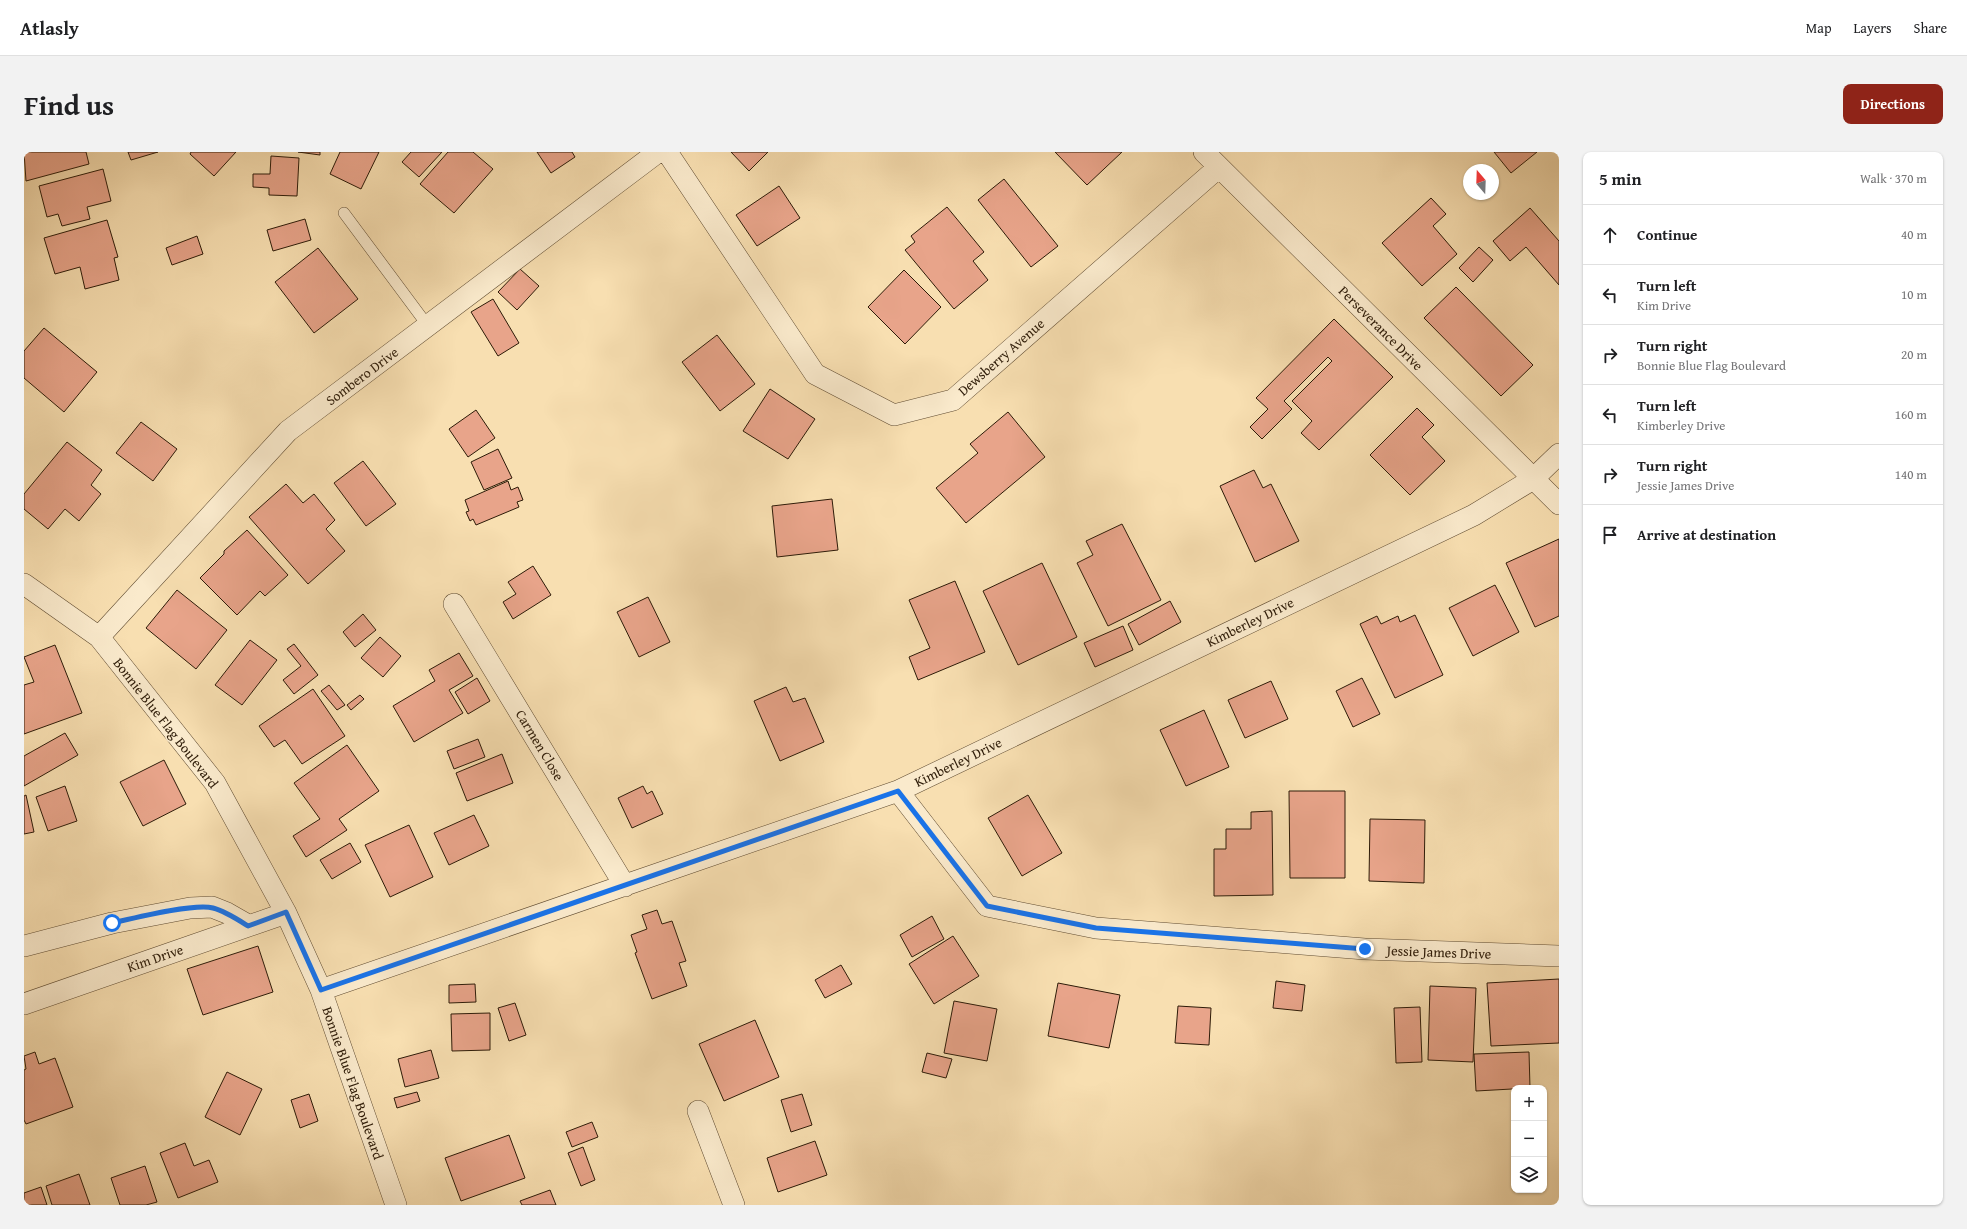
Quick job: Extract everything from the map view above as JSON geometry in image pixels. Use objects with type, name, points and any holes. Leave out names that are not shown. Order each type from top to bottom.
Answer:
[{"type":"street","name":"Sombero Drive","points":[[99,637],[288,431],[658,152]]},
{"type":"street","name":"Dewsberry Avenue","points":[[667,152],[815,374],[894,415],[953,400],[1219,167]]},
{"type":"street","name":"Perseverance Drive","points":[[1204,152],[1559,504]]},
{"type":"street","name":"Kimberley Drive","points":[[321,990],[898,791],[1474,515],[1533,479],[1559,454]]},
{"type":"street","name":"Bonnie Blue Flag Boulevard","points":[[27,590],[99,637],[215,784],[286,912],[321,990],[396,1205]]},
{"type":"street","name":"Carmen Close","points":[[454,604],[625,886]]},
{"type":"street","name":"Jessie James Drive","points":[[898,791],[987,906],[1096,928],[1365,949],[1559,956]]},
{"type":"street","points":[[24,946],[112,923],[190,908],[212,907],[227,913],[248,926]]},
{"type":"street","name":"Kim Drive","points":[[24,1004],[286,912]]},
{"type":"street","points":[[698,1111],[734,1205]]},
{"type":"lane","points":[[344,213],[428,326]]},
{"type":"building","points":[[24,152],[86,152],[89,164],[26,181]]},
{"type":"building","points":[[128,152],[158,152],[131,160]]},
{"type":"building","points":[[191,152],[236,152],[214,176],[190,154]]},
{"type":"building","points":[[298,152],[320,152],[320,155]]},
{"type":"building","points":[[340,152],[379,152],[361,189],[330,174]]},
{"type":"building","points":[[411,152],[442,152],[419,177],[402,162]]},
{"type":"building","points":[[448,152],[473,152],[493,169],[454,213],[420,184]]},
{"type":"building","points":[[537,152],[572,152],[575,157],[551,173]]},
{"type":"building","points":[[731,152],[768,152],[749,171]]},
{"type":"building","points":[[1055,152],[1122,152],[1087,185]]},
{"type":"building","points":[[1494,152],[1537,152],[1511,173]]},
{"type":"building","points":[[271,156],[299,158],[297,196],[269,195],[269,188],[253,187],[253,174],[270,174]]},
{"type":"building","points":[[103,169],[111,201],[87,207],[90,219],[62,226],[58,214],[47,217],[39,186]]},
{"type":"building","points":[[1004,179],[1058,246],[1031,267],[978,200]]},
{"type":"building","points":[[779,186],[800,218],[757,246],[736,215]]},
{"type":"building","points":[[1431,198],[1446,214],[1433,226],[1457,254],[1422,286],[1382,243]]},
{"type":"building","points":[[947,207],[984,252],[973,261],[988,280],[954,309],[905,250],[915,242],[911,236]]},
{"type":"building","points":[[1530,208],[1559,241],[1559,285],[1526,247],[1510,261],[1493,241]]},
{"type":"building","points":[[305,219],[311,240],[273,251],[267,230]]},
{"type":"building","points":[[107,220],[118,257],[114,258],[119,280],[85,289],[80,267],[55,274],[44,238]]},
{"type":"building","points":[[197,236],[203,254],[172,265],[166,248]]},
{"type":"building","points":[[1479,247],[1493,260],[1473,282],[1459,268]]},
{"type":"building","points":[[318,248],[358,299],[314,333],[275,282]]},
{"type":"building","points":[[520,269],[539,286],[517,310],[498,292]]},
{"type":"building","points":[[904,270],[941,307],[905,344],[868,307]]},
{"type":"building","points":[[1456,287],[1533,365],[1501,396],[1424,318]]},
{"type":"building","points":[[493,299],[519,343],[498,356],[471,312]]},
{"type":"building","points":[[1334,319],[1393,377],[1319,450],[1301,433],[1312,421],[1292,401],[1332,361],[1328,357],[1284,401],[1292,409],[1262,439],[1250,427],[1268,409],[1256,398]]},
{"type":"building","points":[[44,328],[97,372],[64,412],[24,378],[24,351]]},
{"type":"building","points":[[717,335],[755,384],[720,411],[682,362]]},
{"type":"building","points":[[770,389],[815,419],[788,459],[743,431]]},
{"type":"building","points":[[1417,408],[1434,425],[1422,437],[1445,461],[1410,495],[1370,455]]},
{"type":"building","points":[[476,410],[495,438],[468,457],[449,429]]},
{"type":"building","points":[[1008,412],[1045,457],[966,523],[936,488],[978,453],[970,444]]},
{"type":"building","points":[[141,422],[177,449],[153,481],[116,453]]},
{"type":"building","points":[[67,442],[102,470],[91,485],[101,494],[79,521],[65,509],[48,529],[24,509],[24,494]]},
{"type":"building","points":[[498,449],[512,478],[484,490],[471,462]]},
{"type":"building","points":[[363,461],[396,504],[366,526],[334,483]]},
{"type":"building","points":[[1254,470],[1263,488],[1271,484],[1299,541],[1255,562],[1220,486]]},
{"type":"building","points":[[508,481],[511,490],[518,487],[523,500],[517,502],[519,507],[476,525],[473,519],[470,521],[466,512],[469,511],[465,500]]},
{"type":"building","points":[[286,484],[303,503],[314,494],[335,520],[326,529],[345,551],[308,584],[249,517]]},
{"type":"building","points":[[832,499],[838,550],[777,557],[772,506]]},
{"type":"building","points":[[1122,524],[1161,600],[1108,626],[1077,563],[1093,555],[1086,541]]},
{"type":"building","points":[[247,530],[288,575],[265,596],[260,591],[237,615],[200,578],[224,554],[224,551]]},
{"type":"building","points":[[1559,539],[1559,616],[1535,627],[1506,563]]},
{"type":"building","points":[[1042,563],[1077,637],[1018,665],[983,591]]},
{"type":"building","points":[[533,566],[551,595],[513,619],[503,602],[516,594],[508,582]]},
{"type":"building","points":[[955,581],[985,652],[918,680],[909,657],[930,648],[909,600]]},
{"type":"building","points":[[1495,585],[1519,632],[1473,656],[1449,608]]},
{"type":"building","points":[[177,590],[227,630],[196,669],[146,628]]},
{"type":"building","points":[[648,597],[670,642],[639,657],[617,612]]},
{"type":"building","points":[[1170,601],[1181,622],[1139,645],[1128,624]]},
{"type":"building","points":[[363,614],[376,630],[355,647],[343,632]]},
{"type":"building","points":[[1415,615],[1443,675],[1395,698],[1360,624],[1377,616],[1381,624],[1398,616],[1400,622]]},
{"type":"building","points":[[1123,626],[1133,650],[1095,667],[1084,643]]},
{"type":"building","points":[[380,637],[401,656],[383,677],[361,658]]},
{"type":"building","points":[[250,640],[277,660],[242,705],[215,685]]},
{"type":"building","points":[[294,644],[318,675],[294,694],[283,680],[301,666],[287,649]]},
{"type":"building","points":[[55,645],[82,713],[24,734],[24,685],[34,682],[24,657]]},
{"type":"building","points":[[459,653],[473,676],[449,690],[463,713],[414,742],[393,706],[435,681],[429,670]]},
{"type":"building","points":[[477,678],[490,701],[468,714],[455,692]]},
{"type":"building","points":[[1362,678],[1380,714],[1353,727],[1336,691]]},
{"type":"building","points":[[1271,681],[1288,719],[1245,738],[1228,700]]},
{"type":"building","points":[[329,685],[345,705],[337,710],[321,691]]},
{"type":"building","points":[[786,687],[793,702],[805,698],[824,742],[780,761],[754,701]]},
{"type":"building","points":[[313,689],[345,736],[302,764],[285,740],[274,747],[259,726]]},
{"type":"building","points":[[360,695],[364,699],[351,710],[347,705]]},
{"type":"building","points":[[1204,710],[1229,767],[1186,786],[1160,730]]},
{"type":"building","points":[[65,733],[78,755],[24,786],[24,756]]},
{"type":"building","points":[[478,739],[485,757],[454,769],[447,751]]},
{"type":"building","points":[[347,745],[379,791],[339,819],[347,830],[306,857],[293,836],[320,819],[294,783]]},
{"type":"building","points":[[502,754],[513,783],[467,801],[456,773]]},
{"type":"building","points":[[164,760],[186,804],[143,826],[120,782]]},
{"type":"building","points":[[65,786],[77,821],[48,831],[36,797]]},
{"type":"building","points":[[643,786],[647,794],[652,791],[663,814],[632,828],[618,798]]},
{"type":"building","points":[[1289,791],[1345,791],[1345,878],[1290,878]]},
{"type":"building","points":[[26,795],[34,832],[24,834],[24,796]]},
{"type":"building","points":[[1028,795],[1062,853],[1022,876],[988,818]]},
{"type":"building","points":[[1272,811],[1273,895],[1214,896],[1214,849],[1226,849],[1226,829],[1251,829],[1251,812]]},
{"type":"building","points":[[474,815],[489,846],[449,865],[434,833]]},
{"type":"building","points":[[1370,819],[1425,820],[1424,883],[1369,881]]},
{"type":"building","points":[[409,825],[433,877],[390,897],[365,845]]},
{"type":"building","points":[[350,843],[361,862],[332,879],[320,860]]},
{"type":"building","points":[[657,910],[662,924],[672,921],[686,961],[679,963],[687,986],[652,999],[635,953],[637,952],[631,935],[647,929],[642,915]]},
{"type":"building","points":[[932,916],[944,939],[912,957],[900,935]]},
{"type":"building","points":[[953,936],[979,976],[934,1004],[909,964]]},
{"type":"building","points":[[258,946],[273,992],[203,1015],[187,969]]},
{"type":"building","points":[[841,965],[852,984],[825,998],[815,980]]},
{"type":"building","points":[[1559,979],[1559,1043],[1491,1046],[1487,983]]},
{"type":"building","points":[[1276,981],[1305,985],[1302,1011],[1273,1008]]},
{"type":"building","points":[[1058,983],[1120,995],[1109,1048],[1048,1036]]},
{"type":"building","points":[[475,984],[476,1002],[449,1003],[449,985]]},
{"type":"building","points":[[1430,986],[1476,988],[1473,1062],[1428,1060]]},
{"type":"building","points":[[954,1001],[997,1009],[987,1061],[944,1053]]},
{"type":"building","points":[[515,1003],[526,1035],[509,1041],[498,1008]]},
{"type":"building","points":[[1178,1006],[1211,1008],[1209,1045],[1175,1043]]},
{"type":"building","points":[[1420,1007],[1422,1062],[1396,1063],[1394,1008]]},
{"type":"building","points":[[490,1013],[490,1050],[452,1051],[451,1014]]},
{"type":"building","points":[[755,1020],[779,1077],[724,1101],[699,1044]]},
{"type":"building","points":[[431,1050],[439,1078],[405,1087],[398,1059]]},
{"type":"building","points":[[35,1052],[39,1064],[55,1058],[73,1107],[26,1124],[24,1120],[24,1070],[26,1069],[24,1056]]},
{"type":"building","points":[[1529,1052],[1530,1085],[1511,1085],[1511,1089],[1476,1091],[1474,1054]]},
{"type":"building","points":[[927,1053],[952,1059],[946,1078],[922,1072]]},
{"type":"building","points":[[227,1072],[262,1089],[240,1135],[205,1117]]},
{"type":"building","points":[[417,1092],[420,1101],[397,1108],[394,1098]]},
{"type":"building","points":[[309,1094],[318,1121],[300,1128],[291,1100]]},
{"type":"building","points":[[802,1094],[812,1125],[791,1132],[781,1100]]},
{"type":"building","points":[[592,1122],[598,1137],[572,1147],[566,1132]]},
{"type":"building","points":[[509,1135],[525,1178],[461,1201],[445,1158]]},
{"type":"building","points":[[815,1141],[827,1175],[778,1192],[767,1158]]},
{"type":"building","points":[[185,1143],[194,1166],[209,1160],[218,1182],[178,1198],[160,1153]]},
{"type":"building","points":[[583,1147],[595,1180],[581,1186],[568,1153]]},
{"type":"building","points":[[145,1166],[157,1202],[146,1205],[120,1205],[111,1178]]},
{"type":"building","points":[[79,1174],[90,1205],[52,1205],[46,1186]]},
{"type":"building","points":[[41,1187],[47,1205],[24,1205],[24,1193]]},
{"type":"building","points":[[550,1190],[556,1205],[522,1205],[520,1201]]},
{"type":"route","points":[[112,923],[190,908],[212,907],[227,913],[248,926],[286,912],[321,990],[898,791],[987,906],[1096,928],[1365,949]]}]
